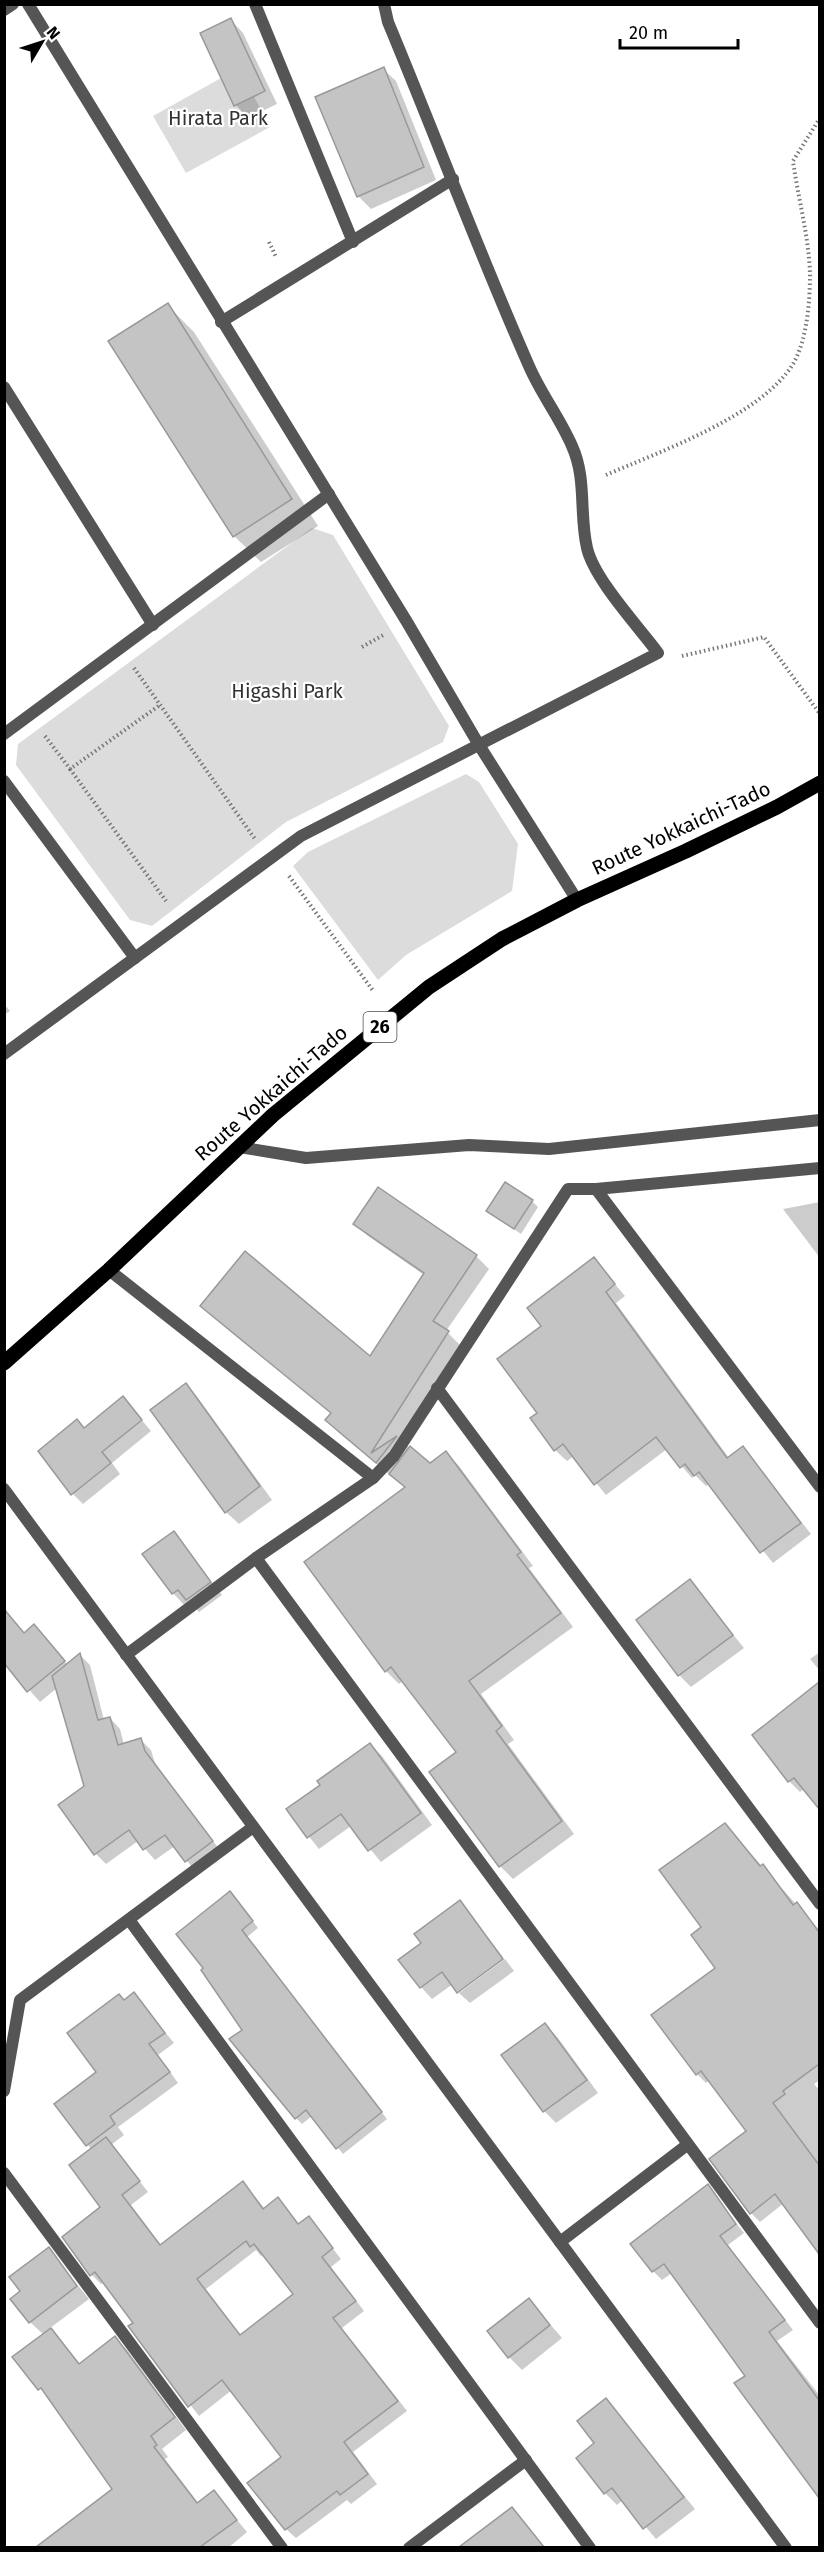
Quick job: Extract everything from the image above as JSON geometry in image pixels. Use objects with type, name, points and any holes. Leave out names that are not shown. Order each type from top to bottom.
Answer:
[{"type":"main road","name":"Route Yokkaichi-Tado","points":[[4,1363],[109,1270],[273,1115],[429,987],[502,939],[577,900],[686,851],[819,783]]},
{"type":"street","points":[[4,10],[13,4]]},
{"type":"street","points":[[28,4],[221,322],[329,494],[479,745],[577,900]]},
{"type":"street","points":[[255,4],[353,242]]},
{"type":"street","points":[[4,1054],[301,836],[658,653],[593,567],[587,548],[583,484],[573,447],[530,370],[500,300],[388,22],[384,4]]},
{"type":"street","points":[[221,322],[453,179]]},
{"type":"street","points":[[4,387],[153,625]]},
{"type":"street","points":[[4,734],[329,494]]},
{"type":"street","points":[[4,781],[135,958]]},
{"type":"street","points":[[239,1147],[306,1158],[469,1144],[549,1149],[819,1120]]},
{"type":"street","points":[[126,1655],[256,1558],[373,1478],[394,1456],[568,1189],[597,1189],[819,1168]]},
{"type":"street","points":[[597,1189],[819,1487]]},
{"type":"street","points":[[109,1270],[373,1478]]},
{"type":"street","points":[[437,1388],[819,1904]]},
{"type":"street","points":[[4,1489],[786,2547]]},
{"type":"street","points":[[256,1558],[819,2323]]},
{"type":"street","points":[[4,2091],[20,2000],[130,1921],[253,1827]]},
{"type":"street","points":[[130,1921],[590,2547]]},
{"type":"street","points":[[560,2242],[687,2145]]},
{"type":"street","points":[[4,2173],[282,2547]]},
{"type":"street","points":[[409,2547],[526,2460]]},
{"type":"path","points":[[583,484],[665,450],[740,413],[772,387],[793,363],[806,326],[810,274],[793,161],[819,118]]},
{"type":"path","points":[[658,653],[679,657],[765,637],[819,714]]},
{"type":"path","points":[[120,648],[269,860],[374,992]]},
{"type":"path","points":[[70,769],[160,705]]},
{"type":"path","points":[[30,715],[167,901],[158,908]]},
{"type":"green space","name":"Hirata Park","points":[[239,68],[270,127],[186,173],[153,116]]},
{"type":"green space","name":"Higashi Park","points":[[312,528],[333,535],[449,726],[443,742],[286,822],[152,926],[130,920],[16,765],[18,744]]},
{"type":"green space","points":[[466,774],[479,782],[518,844],[512,891],[406,955],[378,980],[293,866],[308,852]]},
{"type":"building","points":[[231,18],[265,91],[234,106],[200,33]]},
{"type":"building","points":[[384,67],[424,167],[357,197],[315,97]]},
{"type":"building","points":[[168,303],[292,499],[233,537],[108,341]]},
{"type":"building","points":[[505,1182],[533,1200],[514,1229],[486,1211]]},
{"type":"building","points":[[378,1187],[477,1255],[433,1321],[449,1331],[371,1453],[397,1436],[376,1463],[325,1420],[331,1413],[200,1306],[245,1251],[370,1356],[424,1273],[353,1224]]},
{"type":"building","points":[[594,1257],[615,1284],[606,1292],[727,1458],[743,1446],[801,1523],[760,1553],[699,1472],[694,1476],[685,1464],[680,1468],[656,1437],[594,1485],[563,1444],[554,1451],[530,1418],[537,1413],[497,1359],[541,1326],[527,1308]]},
{"type":"building","points":[[186,1383],[260,1486],[225,1513],[150,1410]]},
{"type":"building","points":[[123,1396],[142,1420],[102,1452],[111,1463],[71,1495],[38,1451],[77,1419],[84,1428]]},
{"type":"building","points":[[410,1446],[430,1463],[446,1451],[521,1552],[517,1555],[561,1613],[469,1681],[502,1726],[496,1731],[562,1821],[499,1867],[429,1772],[456,1752],[391,1667],[385,1672],[304,1562],[405,1487],[389,1474]]},
{"type":"building","points":[[174,1531],[211,1582],[186,1600],[178,1590],[172,1594],[142,1554]]},
{"type":"building","points":[[690,1579],[733,1635],[678,1676],[636,1620]]},
{"type":"building","points":[[4,1609],[24,1633],[34,1624],[65,1661],[27,1692],[4,1663]]},
{"type":"building","points":[[80,1653],[98,1720],[110,1717],[118,1745],[141,1738],[145,1751],[213,1841],[185,1862],[165,1835],[143,1850],[129,1830],[94,1855],[58,1805],[84,1786],[52,1676]]},
{"type":"building","points":[[819,1682],[819,1809],[794,1778],[788,1782],[752,1735]]},
{"type":"building","points":[[370,1743],[421,1813],[368,1851],[341,1814],[307,1838],[286,1809],[320,1785],[317,1781]]},
{"type":"building","points":[[725,1823],[760,1866],[763,1864],[793,1905],[797,1902],[819,1932],[819,2064],[783,2091],[785,2094],[773,2103],[819,2165],[819,2254],[775,2194],[750,2214],[709,2159],[746,2131],[701,2071],[696,2075],[651,2015],[715,1968],[691,1935],[701,1927],[659,1870]]},
{"type":"building","points":[[230,1891],[253,1921],[242,1930],[382,2112],[336,2149],[306,2110],[295,2119],[229,2039],[242,2030],[201,1970],[203,1968],[176,1934]]},
{"type":"building","points":[[460,1900],[503,1959],[457,1993],[442,1972],[420,1988],[398,1960],[421,1943],[414,1934]]},
{"type":"building","points":[[134,1992],[165,2033],[149,2044],[170,2072],[110,2116],[115,2124],[86,2146],[54,2104],[96,2072],[67,2033],[119,1994],[124,2000]]},
{"type":"building","points":[[545,2023],[587,2080],[543,2112],[501,2055]]},
{"type":"building","points":[[106,2137],[140,2181],[122,2195],[160,2245],[243,2181],[263,2209],[278,2197],[298,2224],[309,2216],[333,2248],[322,2257],[356,2301],[333,2318],[398,2401],[344,2442],[368,2474],[340,2495],[337,2491],[285,2530],[247,2483],[281,2457],[222,2380],[188,2407],[128,2326],[133,2323],[95,2272],[90,2276],[62,2237],[100,2207],[69,2165]],"holes":[[[246,2241],[250,2247],[254,2244],[293,2294],[240,2335],[197,2279]]]},
{"type":"building","points":[[708,2184],[736,2224],[720,2236],[785,2320],[769,2332],[819,2400],[819,2498],[734,2383],[745,2376],[664,2264],[652,2272],[630,2244]]},
{"type":"building","points":[[49,2247],[77,2286],[29,2323],[10,2299],[20,2291],[9,2277]]},
{"type":"building","points":[[529,2298],[550,2325],[508,2358],[487,2331]]},
{"type":"building","points":[[51,2328],[79,2364],[115,2336],[175,2417],[151,2436],[157,2445],[154,2447],[197,2503],[214,2490],[237,2520],[200,2547],[36,2547],[112,2489],[41,2388],[38,2390],[12,2357]]},
{"type":"building","points":[[606,2398],[684,2497],[643,2529],[612,2488],[604,2494],[576,2458],[594,2443],[577,2421]]},
{"type":"building","points":[[512,2507],[544,2547],[459,2547]]}]
